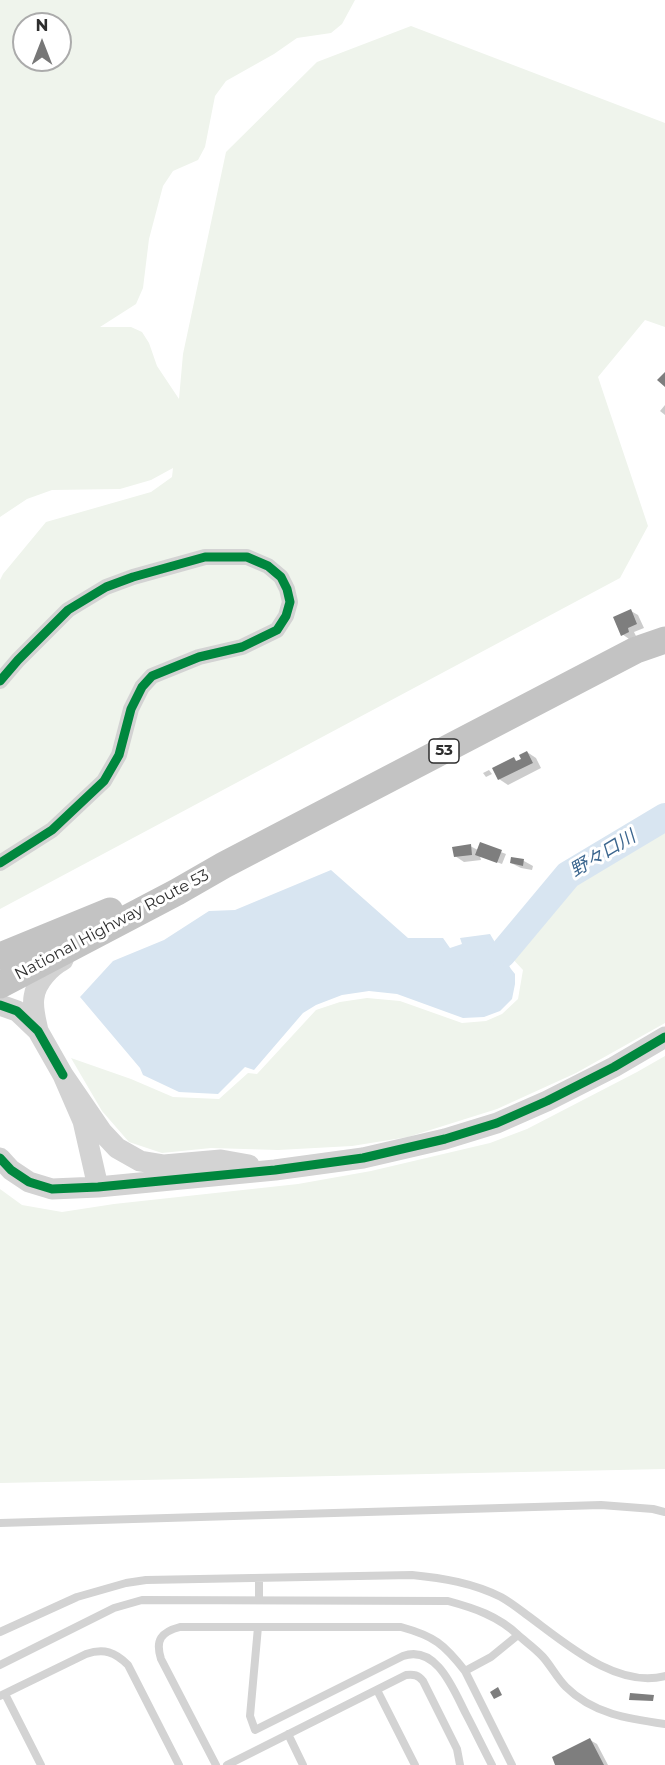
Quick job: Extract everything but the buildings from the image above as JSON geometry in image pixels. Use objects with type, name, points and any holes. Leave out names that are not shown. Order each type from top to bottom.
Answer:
[{"type":"highway","name":"National Highway Route 53","points":[[0,986],[224,865],[636,651],[665,640]]},
{"type":"highway","name":"National Highway Route 53","points":[[0,956],[224,865]]},
{"type":"street","points":[[0,681],[68,610],[106,587],[133,577],[205,557],[247,557],[268,566],[281,577],[287,589],[290,602],[286,616],[277,630],[242,647],[199,657],[152,676],[142,687],[131,709],[119,754],[104,782],[51,830],[0,863]]},
{"type":"street","points":[[38,1031],[34,997],[41,979],[56,964],[120,931],[177,892]]},
{"type":"street","points":[[0,1005],[16,1011],[38,1031],[63,1076],[83,1121],[98,1187]]},
{"type":"street","points":[[0,1158],[10,1170],[29,1182],[51,1189],[98,1187],[275,1170],[363,1158],[497,1124],[585,1082],[665,1037]]},
{"type":"street","points":[[63,1076],[102,1131],[117,1148],[140,1161],[164,1165],[221,1160],[275,1170]]},
{"type":"lane","points":[[0,1523],[601,1505],[665,1512]]},
{"type":"lane","points":[[0,1632],[77,1597],[126,1583],[155,1580],[412,1575],[465,1583],[504,1598],[597,1664],[612,1671],[645,1678],[665,1676]]},
{"type":"lane","points":[[259,1578],[259,1599]]},
{"type":"lane","points":[[0,1665],[114,1608],[142,1600],[448,1601],[473,1608],[505,1623],[541,1654],[565,1686],[579,1699],[599,1710],[626,1718],[665,1724]]},
{"type":"lane","points":[[216,1765],[161,1659],[159,1643],[162,1635],[170,1630],[180,1627],[400,1627],[419,1632],[435,1640],[450,1652],[465,1671],[512,1765]]},
{"type":"lane","points":[[258,1627],[250,1716],[255,1730],[402,1656],[417,1654],[431,1661],[446,1676],[492,1765]]},
{"type":"lane","points":[[465,1671],[491,1657],[518,1635]]},
{"type":"lane","points":[[41,1765],[2,1695],[96,1650],[114,1654],[128,1665],[179,1765]]},
{"type":"lane","points":[[227,1765],[412,1674],[423,1681],[457,1749],[460,1765]]},
{"type":"lane","points":[[376,1690],[415,1765]]},
{"type":"lane","points":[[288,1734],[303,1765]]},
{"type":"shaded area","points":[[0,0],[355,0],[342,24],[331,33],[297,38],[226,81],[215,96],[205,147],[198,160],[173,171],[163,186],[149,239],[143,288],[136,304],[100,327],[131,327],[142,332],[149,343],[157,366],[179,399],[183,354],[226,152],[317,62],[411,26],[665,123],[665,327],[645,320],[598,377],[648,526],[620,578],[0,909],[0,580],[46,522],[151,492],[172,477],[173,468],[151,480],[120,489],[52,490],[27,499],[0,517]]},
{"type":"shaded area","points":[[665,827],[665,1023],[576,1073],[497,1109],[408,1137],[352,1146],[278,1150],[211,1148],[162,1153],[129,1142],[102,1111],[71,1058],[131,1079],[173,1097],[219,1099],[248,1073],[257,1074],[316,1010],[340,1002],[367,998],[400,1001],[462,1023],[486,1021],[502,1014],[518,999],[523,970],[510,956],[575,879]]},
{"type":"shaded area","points":[[331,870],[408,938],[443,938],[450,948],[462,944],[460,938],[490,934],[515,974],[512,999],[500,1011],[484,1017],[463,1018],[397,994],[369,991],[342,995],[316,1005],[303,1013],[254,1070],[245,1067],[218,1094],[179,1092],[143,1075],[140,1068],[80,997],[113,961],[164,940],[209,911],[235,910]]},
{"type":"shaded area","points":[[665,1056],[665,1469],[0,1483],[0,1189],[22,1205],[62,1212],[114,1204],[298,1184],[371,1171],[490,1143],[527,1129]]},
{"type":"waterway","name":"野々口川","points":[[502,954],[568,875],[665,817]]},
{"type":"cycle path","points":[[0,681],[68,610],[106,587],[133,577],[205,557],[247,557],[268,566],[281,577],[287,589],[290,602],[286,616],[277,630],[242,647],[199,657],[152,676],[142,687],[131,709],[119,755],[104,781],[52,830],[0,863]]},
{"type":"cycle path","points":[[0,1005],[17,1011],[38,1031],[63,1075]]},
{"type":"cycle path","points":[[0,1158],[11,1170],[29,1182],[52,1189],[98,1187],[275,1170],[363,1158],[445,1139],[497,1123],[614,1067],[665,1037]]}]
